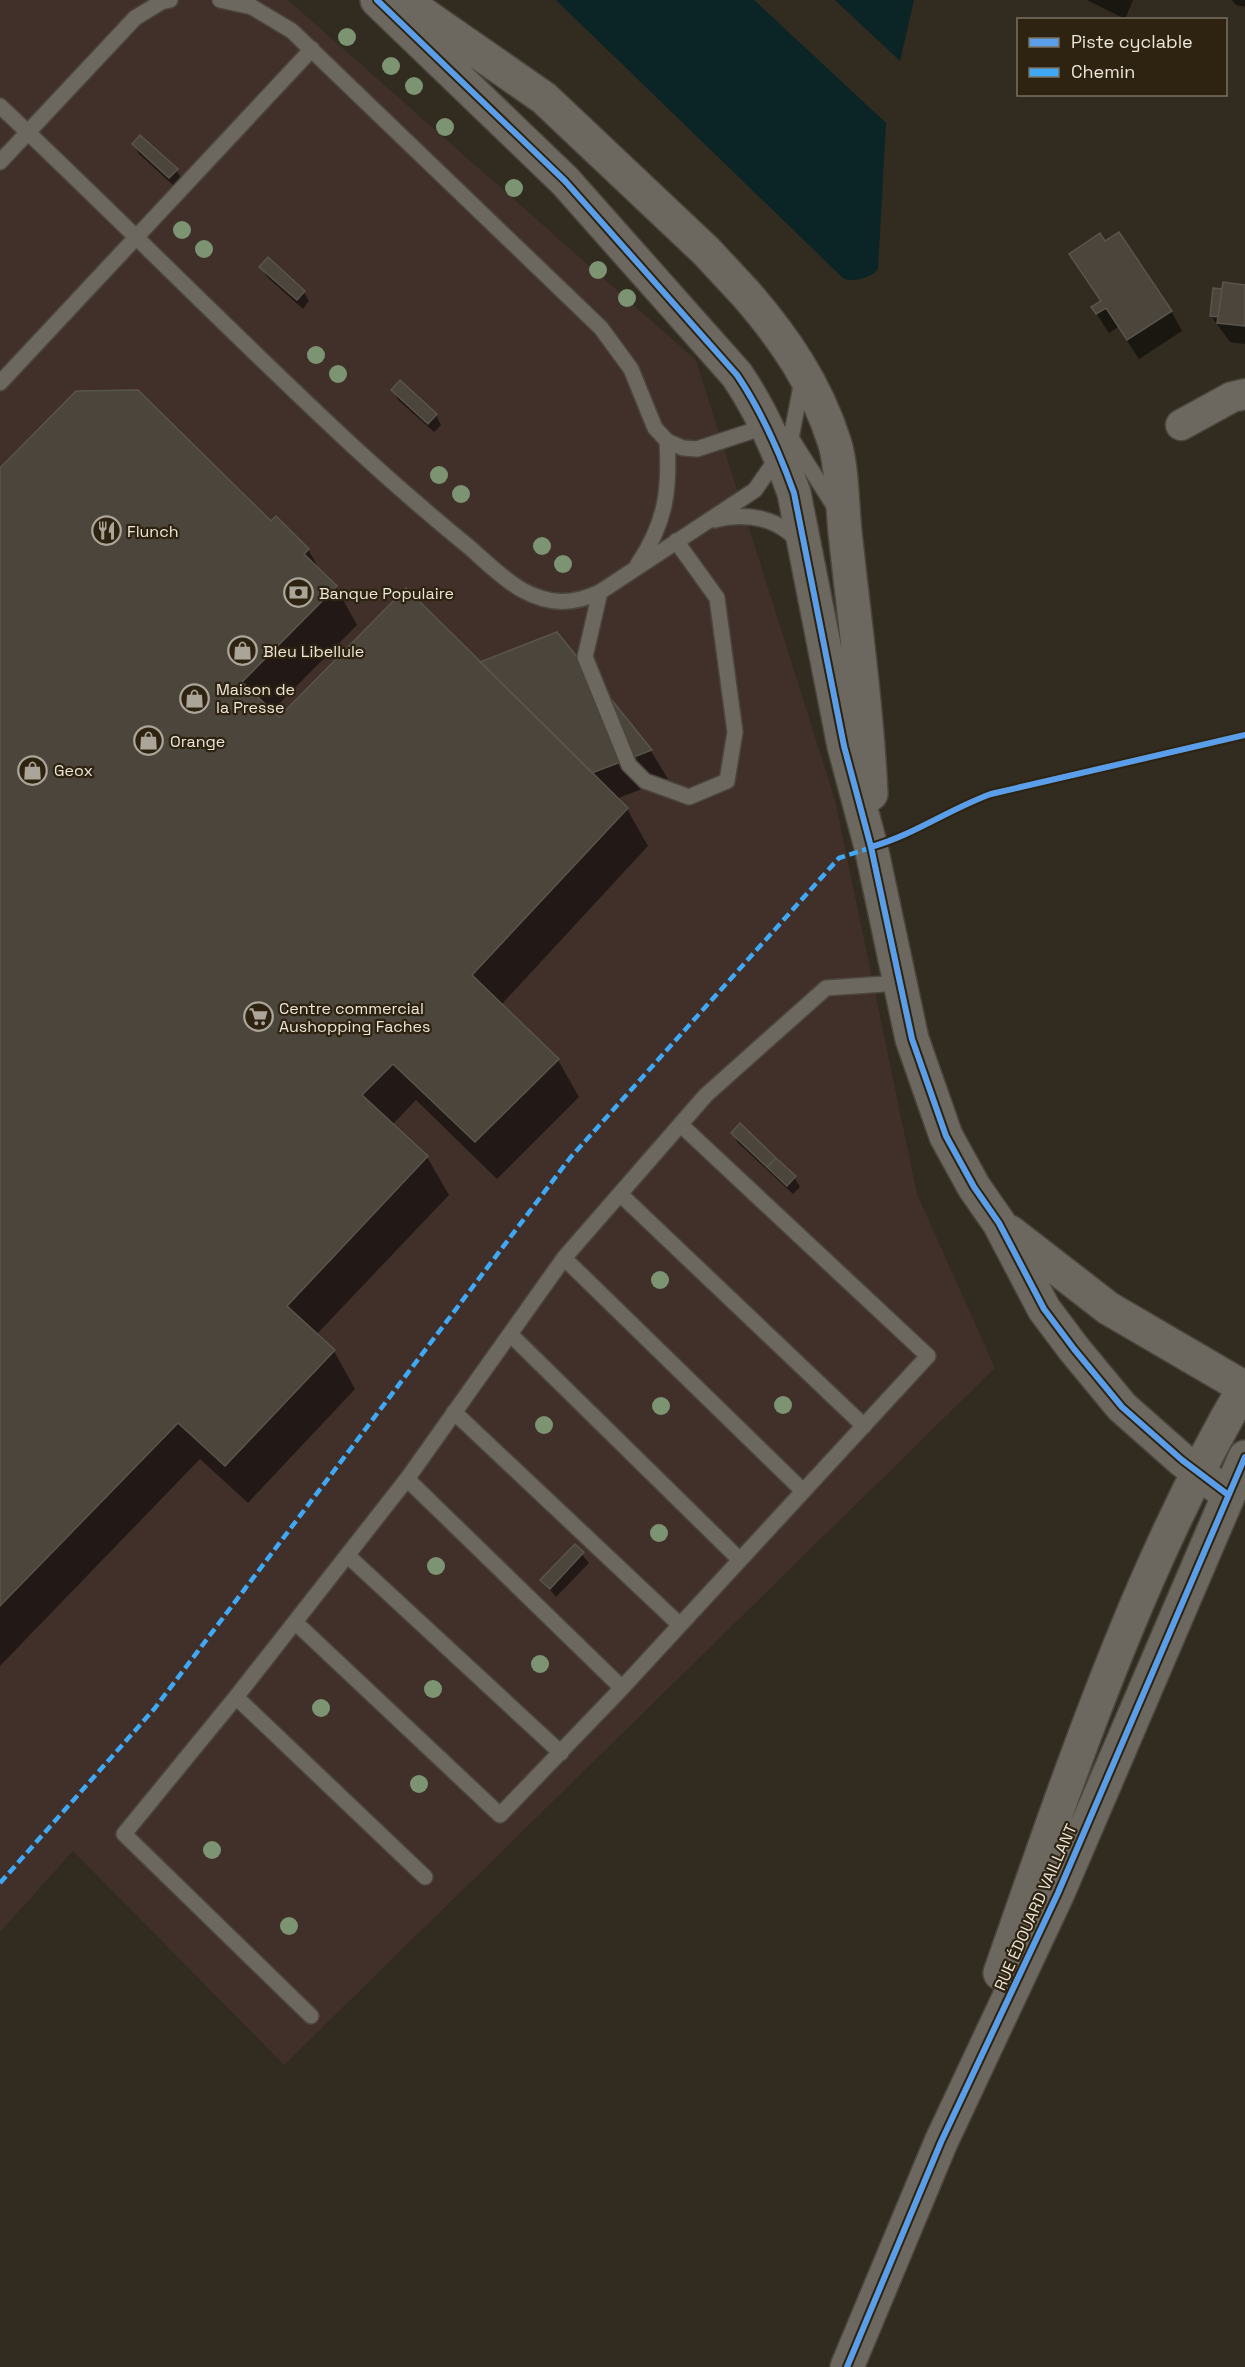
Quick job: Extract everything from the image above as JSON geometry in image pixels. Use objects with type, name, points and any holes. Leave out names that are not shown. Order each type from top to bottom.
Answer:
[{"type":"street","points":[[377,0],[565,181],[626,246],[737,375],[780,439],[807,552],[844,746],[871,847],[899,982],[915,1048],[942,1126],[974,1187],[999,1223],[1039,1299],[1074,1349],[1122,1407],[1227,1494]]},
{"type":"street","points":[[403,0],[517,78],[566,117],[746,294],[786,342],[802,368],[816,394],[835,444],[868,734],[871,847]]},
{"type":"street","points":[[1181,425],[1232,397],[1245,394]]},
{"type":"street","points":[[999,1223],[1108,1308],[1245,1387]]},
{"type":"street","name":"RUE ÉDOUARD VAILLANT","points":[[941,2142],[1037,1869],[1114,1663],[1173,1521],[1197,1471],[1245,1387]]},
{"type":"street","name":"RUE ÉDOUARD VAILLANT","points":[[847,2367],[941,2142],[1058,1893],[1227,1494],[1245,1457]]},
{"type":"lane","points":[[0,162],[135,18],[161,2],[170,0]]},
{"type":"lane","points":[[220,0],[252,7],[273,18],[312,49],[601,328],[631,369],[655,428],[667,441],[682,448],[697,449],[780,439]]},
{"type":"lane","points":[[0,383],[133,237],[312,49]]},
{"type":"lane","points":[[0,106],[133,237],[383,473],[522,590],[560,603],[580,601],[600,592],[755,490],[802,392],[802,368]]},
{"type":"lane","points":[[780,439],[843,521]]},
{"type":"lane","points":[[634,569],[658,530],[665,510],[667,441]]},
{"type":"lane","points":[[703,523],[732,516],[755,516],[777,524],[797,539],[807,552]]},
{"type":"lane","points":[[600,592],[585,657],[629,765],[645,781],[689,797],[727,781],[735,732],[717,598],[676,541]]},
{"type":"lane","points":[[311,2016],[124,1834],[295,1622],[406,1479],[564,1258],[706,1095],[826,988],[899,982]]},
{"type":"lane","points":[[295,1622],[500,1815],[622,1688],[928,1356],[681,1125]]},
{"type":"lane","points":[[620,1194],[864,1426]]},
{"type":"lane","points":[[564,1258],[803,1491]]},
{"type":"lane","points":[[510,1334],[740,1560]]},
{"type":"lane","points":[[454,1412],[680,1625]]},
{"type":"lane","points":[[406,1479],[622,1688]]},
{"type":"lane","points":[[347,1555],[561,1753]]},
{"type":"lane","points":[[236,1696],[425,1877]]},
{"type":"shaded area","points":[[0,0],[288,0],[696,360],[835,800],[917,1194],[995,1368],[284,2065],[73,1851],[0,1932]]},
{"type":"water","points":[[556,0],[754,0],[886,123],[878,269],[862,278],[844,279]]},
{"type":"water","points":[[835,0],[914,0],[900,61]]},
{"type":"building","points":[[140,135],[178,169],[169,178],[132,144]]},
{"type":"building","points":[[1119,232],[1172,311],[1127,340],[1106,308],[1096,314],[1091,307],[1101,301],[1069,254],[1100,233],[1105,241]]},
{"type":"building","points":[[268,257],[305,291],[297,300],[259,267]]},
{"type":"building","points":[[1223,282],[1245,285],[1245,326],[1217,323]]},
{"type":"building","points":[[1213,288],[1222,289],[1218,317],[1210,316]]},
{"type":"building","points":[[400,380],[437,414],[428,424],[391,390]]},
{"type":"building","name":"Centre commercial Aushopping Faches","points":[[138,390],[271,521],[276,516],[309,549],[304,554],[337,586],[242,682],[279,717],[406,588],[628,808],[472,975],[559,1059],[475,1142],[393,1064],[362,1095],[428,1156],[287,1306],[335,1350],[225,1466],[178,1423],[0,1606],[0,468],[76,391]]},
{"type":"building","points":[[557,632],[652,750],[592,773],[480,662]]},
{"type":"building","points":[[740,1123],[776,1158],[767,1167],[731,1133]]},
{"type":"building","points":[[776,1158],[796,1176],[787,1186],[767,1167]]},
{"type":"building","points":[[575,1544],[584,1552],[550,1589],[540,1580]]},
{"type":"marked path","points":[[0,1883],[155,1708],[570,1158],[839,858],[876,846]]},
{"type":"cycle path","points":[[377,0],[565,181],[737,375],[754,403],[776,447],[794,493],[844,746],[871,847],[912,1039],[946,1136],[974,1187],[999,1223],[1044,1309],[1074,1349],[1122,1407],[1182,1460],[1227,1494]]},
{"type":"cycle path","points":[[871,847],[902,836],[991,794],[1245,735]]},
{"type":"cycle path","points":[[847,2367],[941,2142],[1058,1893],[1245,1457]]},
{"type":"place","name":"Flunch","points":[[106,531]]},
{"type":"place","name":"Banque Populaire","points":[[298,593]]},
{"type":"place","name":"Bleu Libellule","points":[[242,651]]},
{"type":"place","name":"Maison de la Presse","points":[[195,698]]},
{"type":"place","name":"Orange","points":[[149,741]]},
{"type":"place","name":"Geox","points":[[33,770]]},
{"type":"place","name":"Centre commercial Aushopping Faches","points":[[258,1017]]}]
